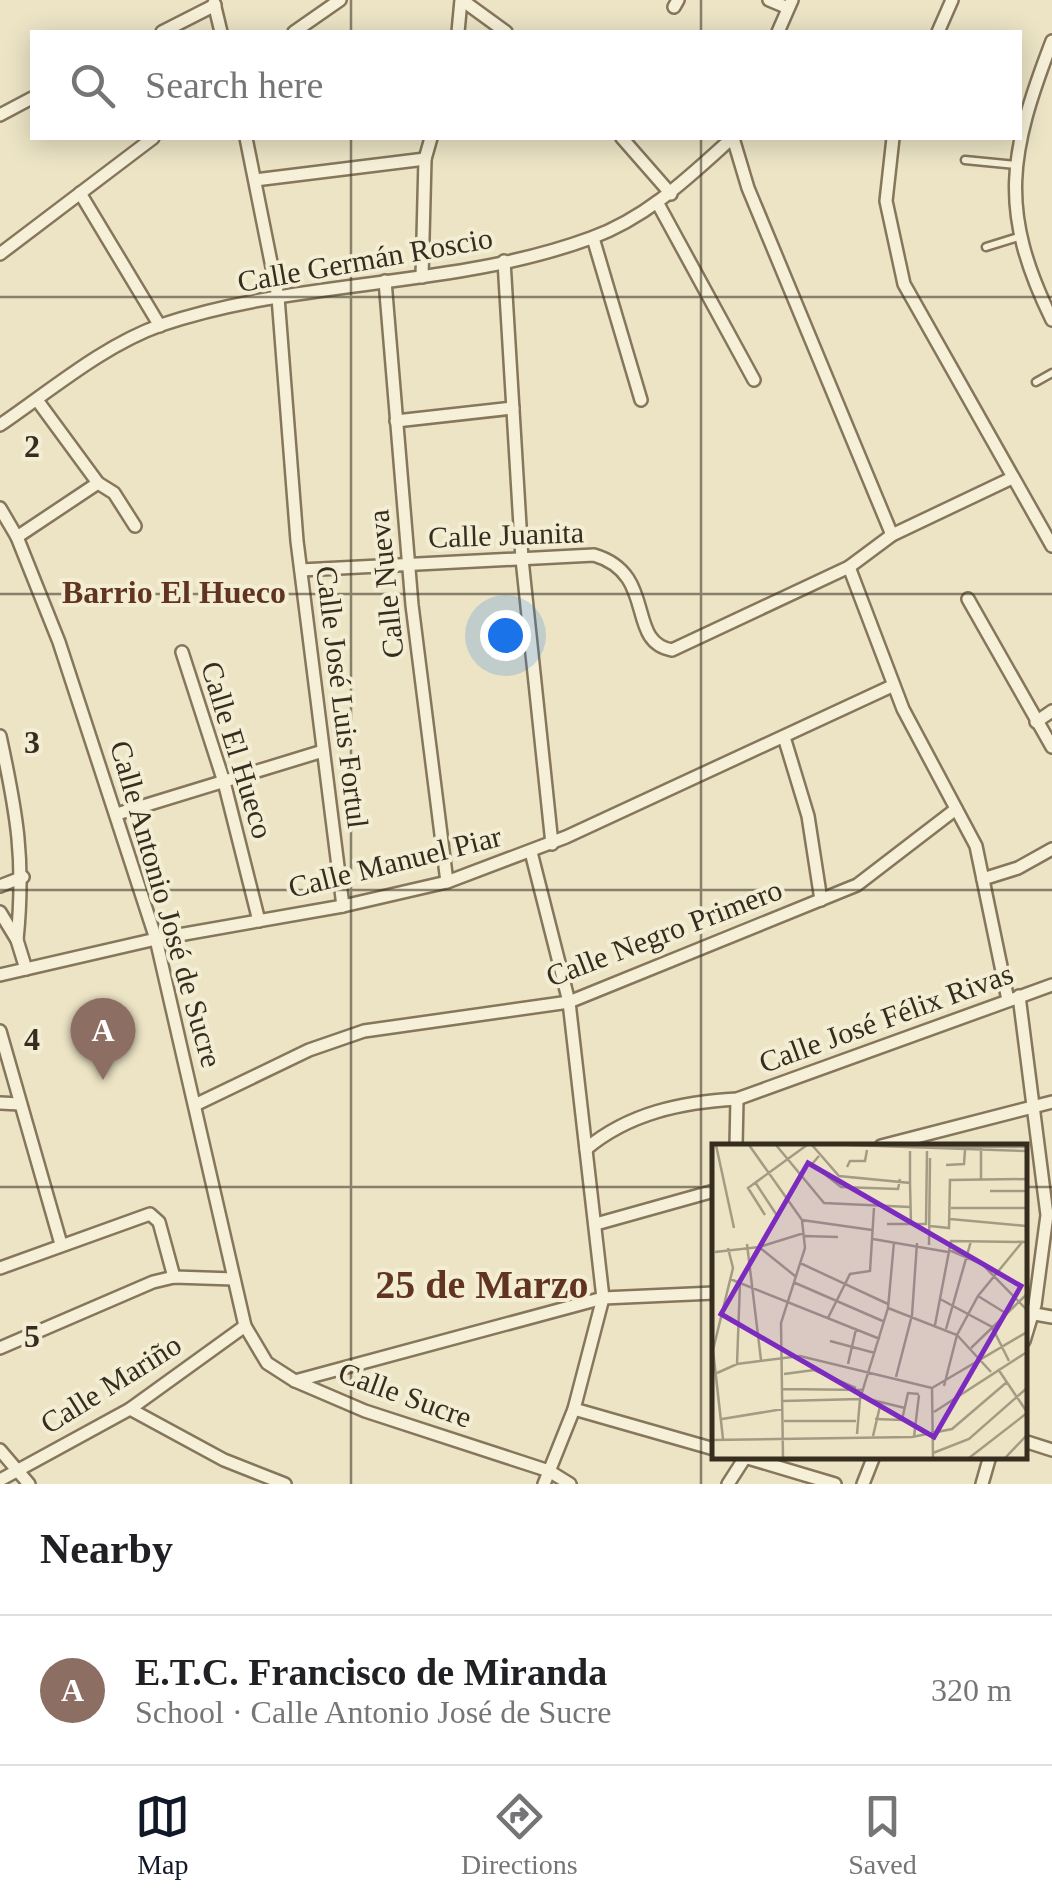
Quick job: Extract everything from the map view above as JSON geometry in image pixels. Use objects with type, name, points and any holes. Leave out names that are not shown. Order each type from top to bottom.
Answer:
[{"type":"street","points":[[297,30],[340,0]]},
{"type":"street","points":[[458,30],[462,0],[503,30]]},
{"type":"street","points":[[770,0],[790,4],[779,30]]},
{"type":"street","points":[[939,30],[952,0]]},
{"type":"street","points":[[166,30],[214,3],[221,30]]},
{"type":"street","points":[[1022,134],[1028,104],[1052,41]]},
{"type":"street","points":[[0,115],[30,99]]},
{"type":"street","points":[[0,254],[150,140]]},
{"type":"street","name":"Calle José Luis Fortul","points":[[246,140],[278,296],[301,570],[343,906]]},
{"type":"street","points":[[422,277],[424,159],[430,140]]},
{"type":"street","points":[[624,140],[671,194]]},
{"type":"street","name":"Calle Germán Roscio","points":[[0,424],[128,341],[160,326],[278,296],[422,277],[593,238],[671,194],[731,140]]},
{"type":"street","points":[[734,140],[748,188],[892,535]]},
{"type":"street","points":[[892,140],[886,201],[904,284],[1052,546]]},
{"type":"street","points":[[1021,140],[1016,165],[1018,238],[1052,320]]},
{"type":"street","points":[[255,180],[424,159]]},
{"type":"street","points":[[80,192],[160,326]]},
{"type":"street","points":[[656,202],[754,380]]},
{"type":"street","points":[[593,238],[640,400]]},
{"type":"street","points":[[504,261],[522,559],[552,844]]},
{"type":"street","name":"Calle Nueva","points":[[385,280],[408,564],[447,882]]},
{"type":"street","points":[[37,400],[98,483],[114,493],[135,526]]},
{"type":"street","points":[[396,421],[513,408]]},
{"type":"street","points":[[1012,478],[892,535],[849,567],[892,686],[976,846],[1035,1106],[1048,1215],[1029,1312],[1052,1317]]},
{"type":"street","points":[[17,536],[98,483]]},
{"type":"street","name":"Calle Antonio José de Sucre","points":[[0,508],[17,536],[59,642],[156,939],[245,1326]]},
{"type":"street","name":"Calle Juanita","points":[[301,570],[594,555],[611,562],[631,580],[646,633],[658,646],[679,648],[849,567]]},
{"type":"street","points":[[968,599],[1052,747]]},
{"type":"street","name":"Calle El Hueco","points":[[182,652],[224,782],[260,922]]},
{"type":"street","name":"Calle Manuel Piar","points":[[0,975],[156,939],[343,906],[447,882],[552,844],[892,686]]},
{"type":"street","points":[[1036,722],[1052,711]]},
{"type":"street","points":[[0,736],[24,877],[17,940]]},
{"type":"street","points":[[784,736],[808,816],[821,900]]},
{"type":"street","points":[[117,814],[323,750]]},
{"type":"street","name":"Calle Negro Primero","points":[[197,1104],[309,1050],[364,1031],[568,1002],[856,885],[956,809]]},
{"type":"street","points":[[983,878],[1018,868],[1052,849]]},
{"type":"street","points":[[532,852],[568,1002],[603,1298],[574,1409],[544,1484]]},
{"type":"street","points":[[0,886],[24,877]]},
{"type":"street","points":[[0,912],[17,940],[26,969]]},
{"type":"street","name":"Calle José Félix Rivas","points":[[586,1149],[609,1130],[643,1116],[690,1102],[737,1099],[1052,984]]},
{"type":"street","points":[[0,1030],[62,1244]]},
{"type":"street","points":[[736,1144],[737,1099]]},
{"type":"street","points":[[0,1102],[20,1104]]},
{"type":"street","points":[[889,1144],[1052,1102]]},
{"type":"street","points":[[596,1224],[712,1192]]},
{"type":"street","points":[[0,1268],[150,1214],[159,1222],[174,1276]]},
{"type":"street","points":[[0,1348],[174,1276],[234,1278]]},
{"type":"street","points":[[295,1381],[603,1298],[712,1293]]},
{"type":"street","name":"Calle Sucre","points":[[245,1326],[267,1362],[295,1381],[365,1411],[549,1470],[570,1484]]},
{"type":"street","name":"Calle Mariño","points":[[0,1480],[130,1409],[245,1326]]},
{"type":"street","points":[[130,1409],[224,1460],[284,1484]]},
{"type":"street","points":[[574,1409],[712,1448]]},
{"type":"street","points":[[1027,1442],[1052,1450]]},
{"type":"street","points":[[0,1450],[29,1484]]},
{"type":"street","points":[[728,1484],[743,1459]]},
{"type":"street","points":[[751,1459],[835,1484]]},
{"type":"street","points":[[863,1484],[873,1459]]},
{"type":"street","points":[[982,1484],[989,1459]]},
{"type":"lane","points":[[965,160],[1016,165]]},
{"type":"lane","points":[[986,247],[1018,238]]},
{"type":"lane","points":[[1036,382],[1052,373]]},
{"type":"place","name":"E.T.C. Francisco de Miranda","points":[[103,1080]]},
{"type":"district","name":"Barrio El Hueco","points":[[174,592]]},
{"type":"district","name":"25 de Marzo","points":[[482,1284]]}]
